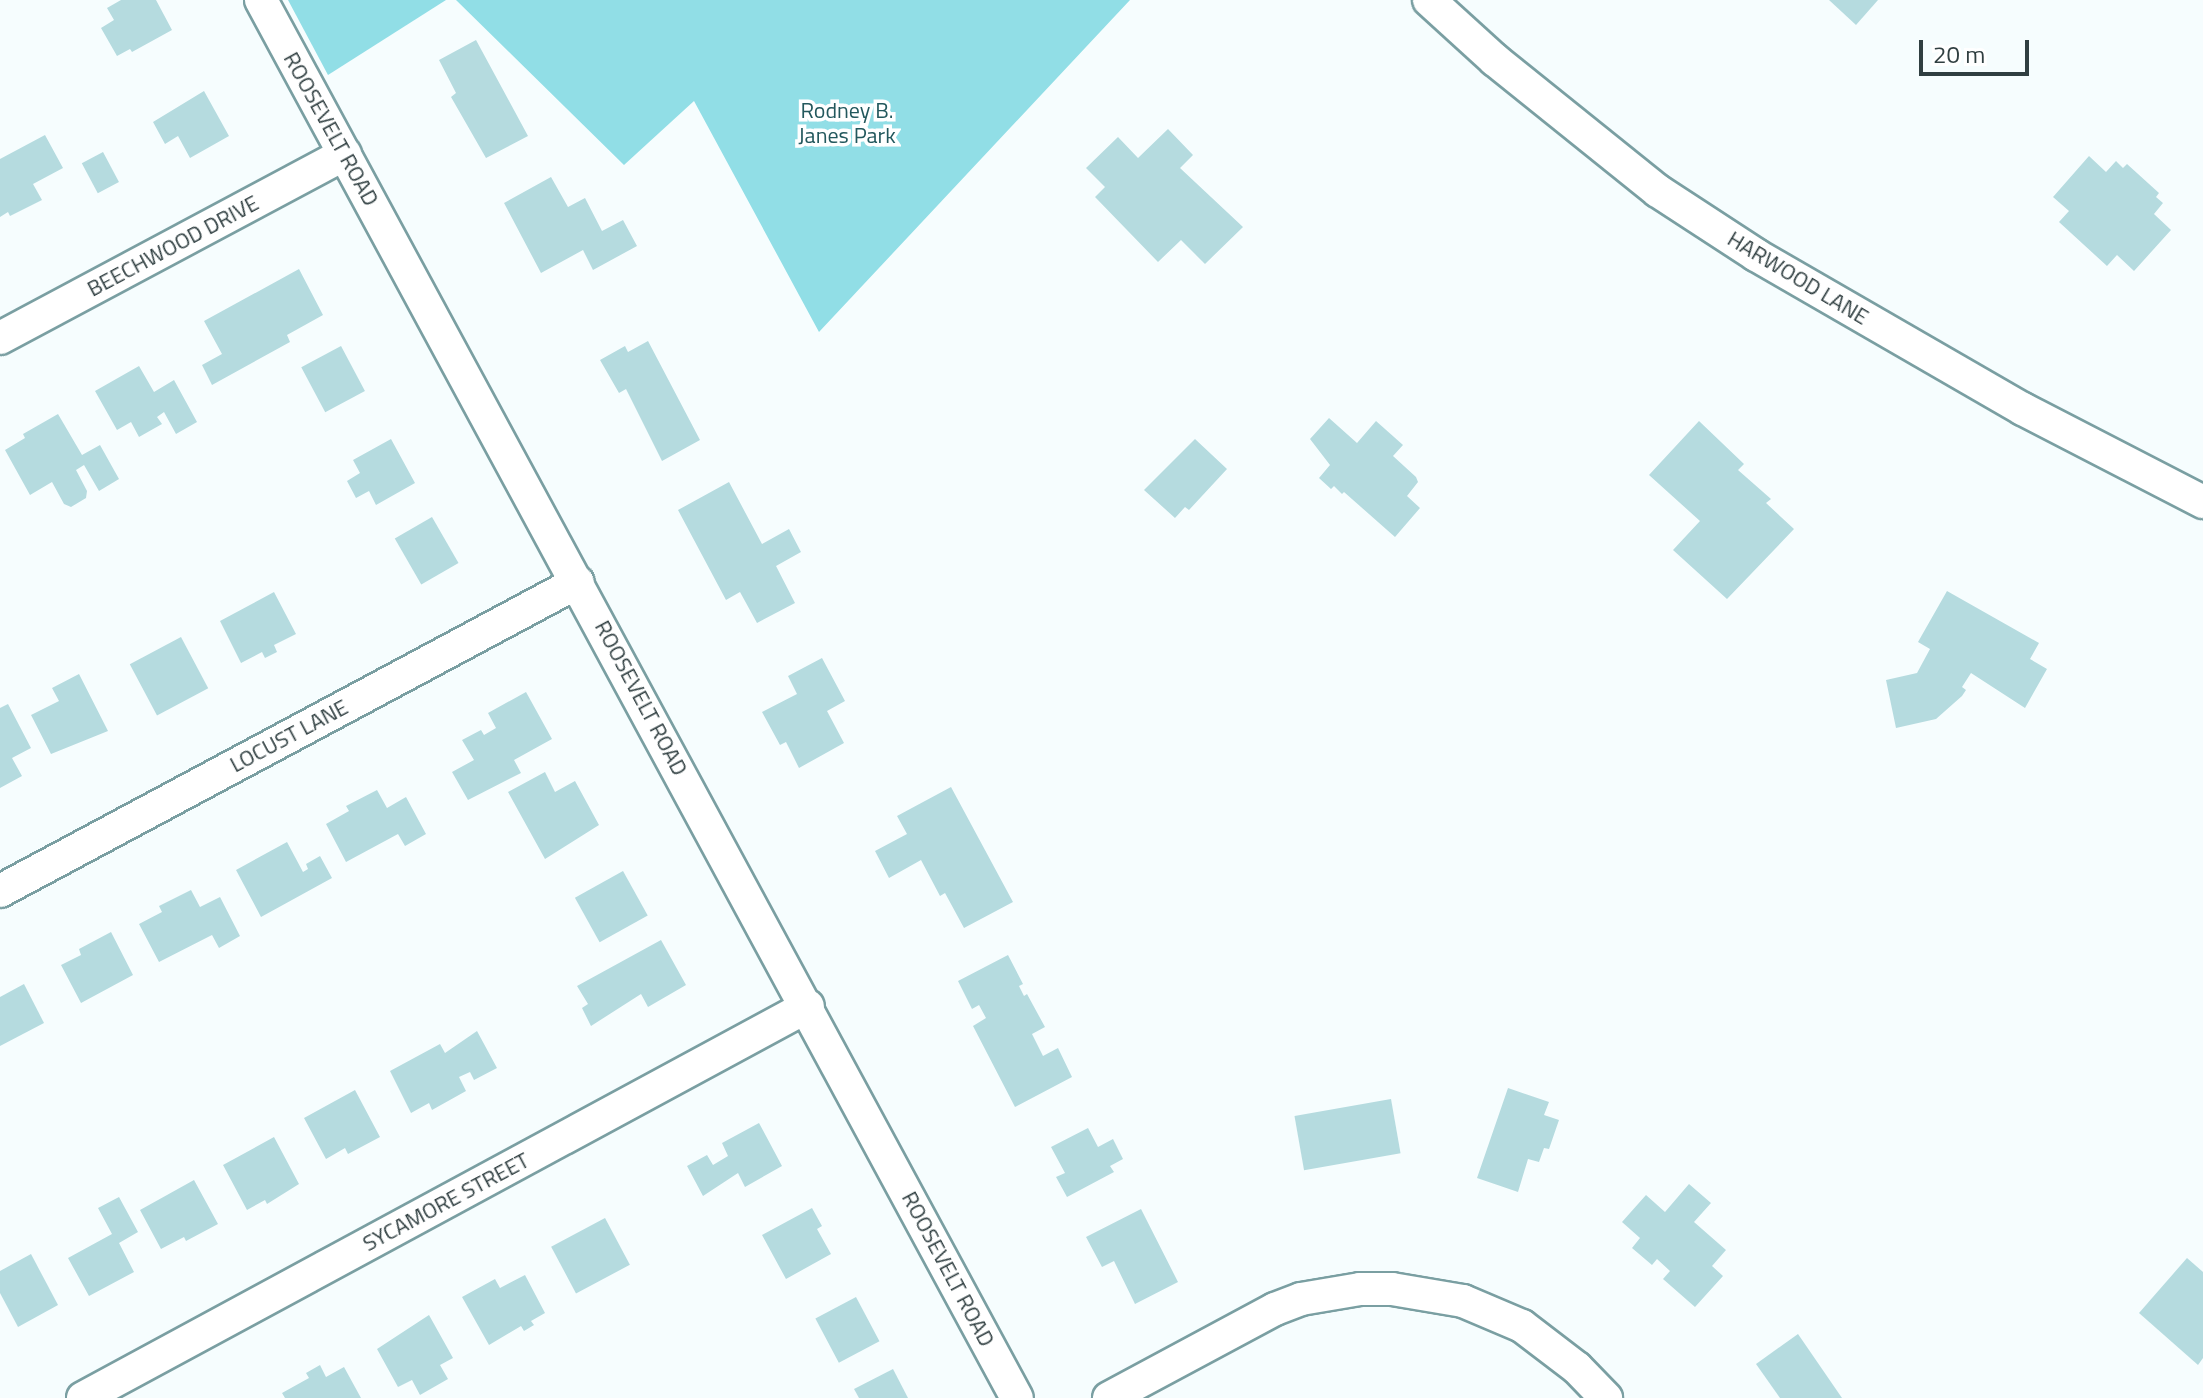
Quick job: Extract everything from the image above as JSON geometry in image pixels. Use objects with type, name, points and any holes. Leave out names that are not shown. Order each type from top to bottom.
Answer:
[{"type":"street","name":"ROOSEVELT ROAD","points":[[261,0],[808,1006],[1017,1398]]},
{"type":"street","name":"HARWOOD LANE","points":[[1429,0],[1577,128],[1658,191],[1731,239],[2031,414],[2203,502]]},
{"type":"street","name":"BEECHWOOD DRIVE","points":[[0,338],[345,154]]},
{"type":"street","name":"LOCUST LANE","points":[[0,891],[578,582]]},
{"type":"street","name":"SYCAMORE STREET","points":[[83,1398],[808,1006]]},
{"type":"street","points":[[1109,1398],[1275,1309],[1301,1299],[1360,1289],[1425,1293],[1494,1312],[1551,1346],[1606,1398]]},
{"type":"green space","points":[[288,0],[446,0],[328,75]]},
{"type":"green space","name":"Rodney B. Janes Park","points":[[456,0],[1130,0],[819,332],[694,101],[624,165]]},
{"type":"building","points":[[121,0],[156,0],[172,30],[132,52],[130,49],[117,56],[101,28],[114,20],[107,8]]},
{"type":"building","points":[[1829,0],[1878,0],[1856,25]]},
{"type":"building","points":[[476,40],[528,136],[486,158],[451,97],[456,93],[439,60]]},
{"type":"building","points":[[204,91],[229,136],[190,158],[178,136],[165,144],[153,122]]},
{"type":"building","points":[[1168,129],[1193,155],[1180,168],[1243,227],[1205,264],[1181,240],[1158,262],[1095,197],[1105,187],[1086,168],[1118,137],[1138,158]]},
{"type":"building","points":[[45,135],[63,168],[33,184],[42,200],[10,216],[8,212],[0,217],[0,159]]},
{"type":"building","points":[[103,152],[119,182],[98,193],[82,163]]},
{"type":"building","points":[[2089,156],[2106,172],[2116,161],[2123,168],[2127,164],[2159,193],[2156,197],[2163,203],[2154,214],[2171,230],[2134,271],[2117,255],[2107,266],[2059,222],[2069,211],[2053,197]]},
{"type":"building","points":[[551,177],[568,207],[585,198],[602,231],[623,220],[637,246],[593,270],[583,250],[541,273],[504,203]]},
{"type":"building","points":[[299,269],[323,315],[287,335],[290,342],[212,385],[202,365],[222,354],[204,321]]},
{"type":"building","points":[[648,341],[700,440],[662,461],[626,389],[619,393],[600,360],[625,346],[628,352]]},
{"type":"building","points":[[341,346],[365,391],[325,412],[301,367]]},
{"type":"building","points":[[139,366],[154,392],[174,380],[197,422],[176,434],[164,412],[157,417],[162,424],[139,437],[131,422],[117,430],[95,391]]},
{"type":"building","points":[[58,414],[82,455],[100,445],[119,479],[99,491],[84,465],[76,470],[87,491],[86,498],[71,507],[64,504],[52,482],[30,495],[5,450],[25,438],[23,434]]},
{"type":"building","points":[[1329,418],[1357,443],[1376,421],[1403,445],[1393,456],[1416,477],[1418,482],[1407,496],[1420,508],[1395,537],[1344,492],[1342,494],[1334,486],[1331,489],[1319,478],[1330,465],[1310,439]]},
{"type":"building","points":[[1699,421],[1744,464],[1738,470],[1771,499],[1766,503],[1794,529],[1727,599],[1673,550],[1700,521],[1649,475]]},
{"type":"building","points":[[391,439],[415,483],[376,505],[369,491],[356,498],[347,481],[360,473],[353,460]]},
{"type":"building","points":[[1195,439],[1227,469],[1189,510],[1185,507],[1175,518],[1144,490]]},
{"type":"building","points":[[729,482],[762,544],[789,529],[801,552],[776,566],[795,603],[757,623],[740,592],[726,600],[678,510]]},
{"type":"building","points":[[432,517],[458,563],[421,584],[395,538]]},
{"type":"building","points":[[1947,591],[2039,643],[2030,659],[2047,669],[2025,708],[1971,673],[1962,687],[1966,690],[1962,696],[1936,719],[1896,728],[1886,680],[1917,673],[1930,649],[1918,642]]},
{"type":"building","points":[[274,592],[296,634],[274,645],[277,652],[265,658],[262,652],[241,663],[220,621]]},
{"type":"building","points":[[181,637],[208,688],[157,715],[130,664]]},
{"type":"building","points":[[822,658],[845,701],[827,711],[844,743],[799,768],[786,742],[780,745],[762,712],[797,694],[788,676]]},
{"type":"building","points":[[79,674],[108,731],[51,754],[31,715],[59,701],[52,688]]},
{"type":"building","points":[[526,692],[552,739],[514,760],[521,773],[468,800],[452,772],[474,760],[462,740],[481,730],[484,735],[496,728],[488,713]]},
{"type":"building","points":[[8,704],[31,748],[12,758],[22,776],[0,788],[0,708]]},
{"type":"building","points":[[545,772],[555,792],[575,781],[599,825],[545,859],[508,792]]},
{"type":"building","points":[[951,787],[1013,902],[964,928],[945,893],[940,896],[921,860],[889,878],[875,851],[907,834],[897,816]]},
{"type":"building","points":[[377,790],[387,808],[406,797],[426,834],[405,846],[398,834],[346,862],[326,824],[349,811],[346,806]]},
{"type":"building","points":[[287,842],[303,872],[308,869],[306,864],[320,856],[332,878],[261,917],[236,870]]},
{"type":"building","points":[[623,871],[648,916],[600,942],[575,898]]},
{"type":"building","points":[[191,890],[200,907],[220,897],[240,936],[219,948],[212,935],[159,962],[139,924],[162,912],[159,906]]},
{"type":"building","points":[[111,932],[133,975],[81,1003],[61,965],[81,955],[79,949]]},
{"type":"building","points":[[661,940],[686,985],[648,1007],[641,994],[591,1026],[582,1008],[588,1004],[577,986]]},
{"type":"building","points":[[1008,955],[1023,984],[1019,986],[1024,996],[1027,994],[1045,1027],[1032,1034],[1043,1056],[1058,1048],[1072,1077],[1015,1107],[973,1026],[986,1018],[979,1005],[972,1009],[958,981]]},
{"type":"building","points":[[24,984],[44,1023],[0,1046],[0,997]]},
{"type":"building","points":[[477,1031],[497,1068],[474,1080],[470,1072],[459,1077],[466,1091],[432,1110],[429,1103],[411,1113],[390,1071],[440,1044],[445,1053]]},
{"type":"building","points":[[1508,1088],[1549,1102],[1544,1115],[1559,1120],[1549,1149],[1544,1148],[1539,1162],[1528,1159],[1518,1192],[1477,1178]]},
{"type":"building","points":[[355,1090],[380,1137],[348,1154],[345,1148],[326,1159],[304,1118]]},
{"type":"building","points":[[1391,1099],[1401,1153],[1304,1170],[1294,1116]]},
{"type":"building","points":[[759,1123],[782,1166],[745,1187],[738,1173],[703,1196],[687,1166],[707,1155],[713,1165],[728,1156],[722,1143]]},
{"type":"building","points":[[1088,1128],[1098,1147],[1113,1139],[1123,1159],[1110,1166],[1114,1172],[1067,1197],[1056,1177],[1065,1173],[1051,1147]]},
{"type":"building","points":[[274,1137],[299,1184],[267,1204],[265,1200],[247,1210],[223,1165]]},
{"type":"building","points":[[194,1180],[218,1224],[186,1241],[184,1237],[161,1249],[140,1210]]},
{"type":"building","points":[[1689,1184],[1711,1203],[1694,1222],[1726,1250],[1712,1266],[1723,1276],[1695,1307],[1663,1279],[1670,1271],[1657,1259],[1652,1265],[1632,1248],[1640,1238],[1622,1222],[1646,1195],[1665,1212]]},
{"type":"building","points":[[119,1197],[138,1232],[119,1243],[134,1272],[89,1296],[68,1258],[112,1234],[98,1208]]},
{"type":"building","points":[[812,1208],[822,1226],[817,1229],[831,1254],[786,1279],[762,1235]]},
{"type":"building","points":[[1141,1209],[1178,1282],[1135,1304],[1114,1261],[1102,1267],[1086,1237]]},
{"type":"building","points":[[605,1218],[630,1265],[576,1293],[551,1247]]},
{"type":"building","points":[[31,1254],[58,1305],[18,1327],[0,1293],[0,1271]]},
{"type":"building","points":[[2187,1258],[2203,1272],[2203,1358],[2198,1365],[2139,1313]]},
{"type":"building","points":[[525,1275],[545,1313],[531,1321],[534,1325],[524,1331],[521,1326],[489,1345],[462,1297],[495,1279],[500,1288]]},
{"type":"building","points":[[856,1297],[879,1341],[839,1363],[815,1319]]},
{"type":"building","points":[[429,1315],[453,1358],[440,1365],[448,1379],[420,1395],[412,1380],[398,1387],[377,1349]]},
{"type":"building","points":[[1798,1334],[1842,1398],[1780,1398],[1756,1364]]},
{"type":"building","points":[[320,1365],[326,1377],[344,1367],[361,1398],[285,1398],[282,1393],[309,1378],[306,1373]]},
{"type":"building","points":[[893,1369],[908,1398],[859,1398],[854,1389]]}]
